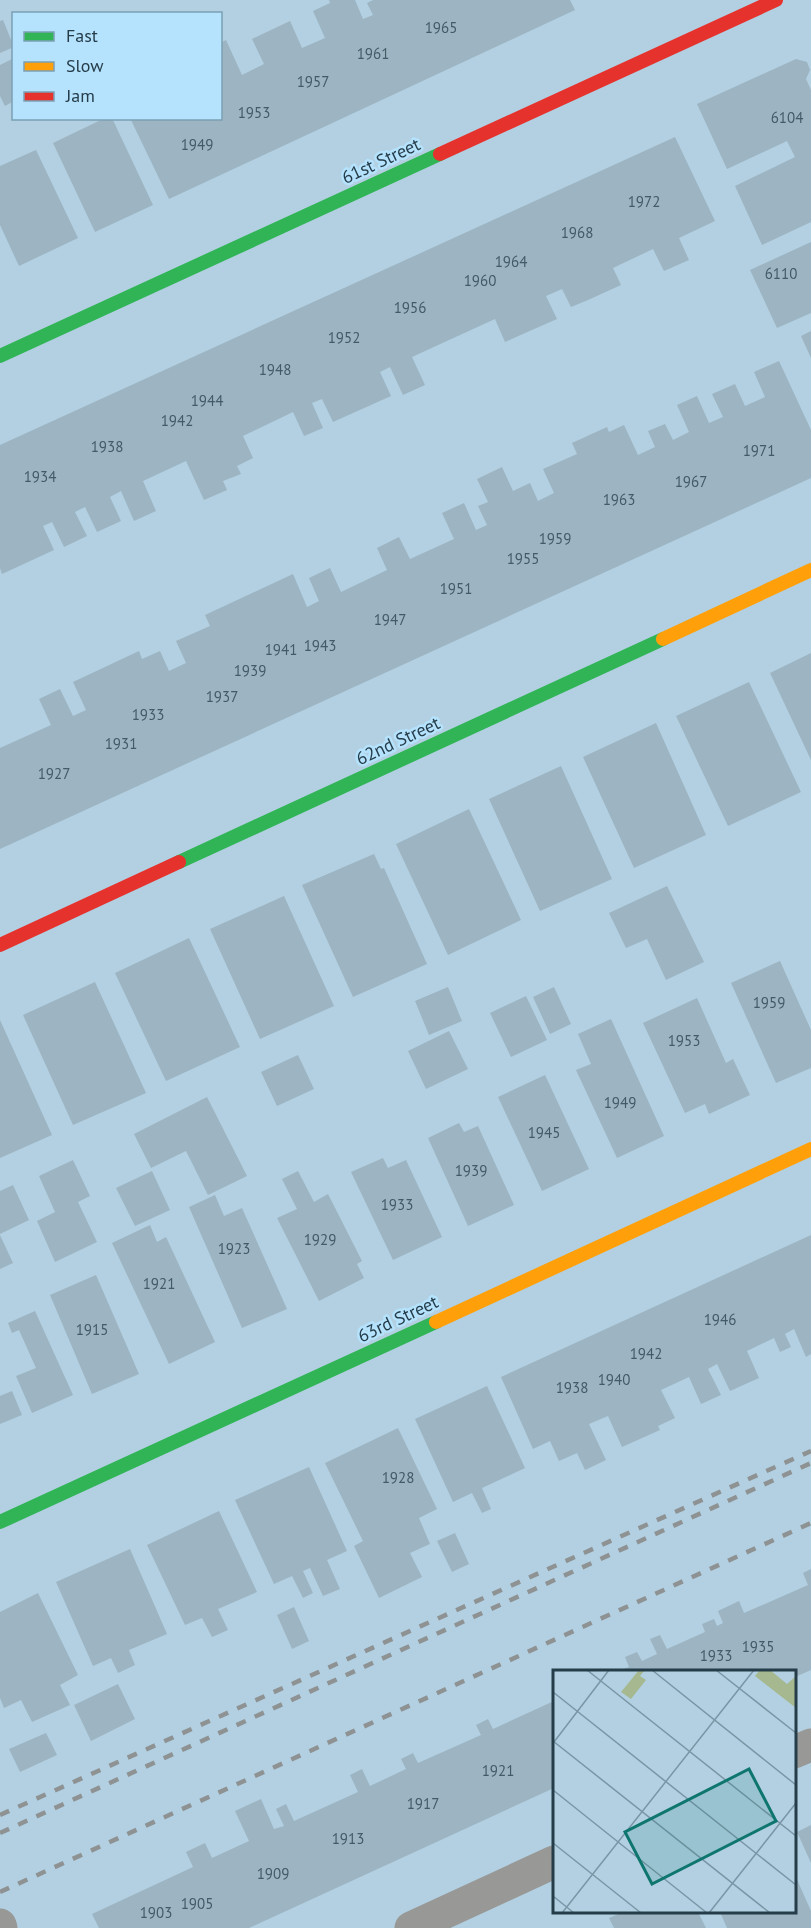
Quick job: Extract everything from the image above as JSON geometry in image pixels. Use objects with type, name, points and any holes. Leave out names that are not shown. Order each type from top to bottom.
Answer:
[{"type":"street","name":"61st Street","points":[[0,356],[776,0]]},
{"type":"street","name":"62nd Street","points":[[0,945],[811,570]]},
{"type":"street","name":"63rd Street","points":[[0,1522],[811,1149]]},
{"type":"street","points":[[796,1752],[811,1745]]},
{"type":"street","points":[[411,1928],[553,1863]]},
{"type":"building","points":[[329,0],[355,0],[363,19],[373,15],[367,3],[373,0],[570,0],[575,10],[169,199],[131,120],[222,120],[222,42],[226,40],[242,75],[264,64],[252,39],[290,21],[302,48],[325,38],[313,11],[330,3]]},
{"type":"building","points":[[3,20],[12,48],[0,53],[0,21]]},
{"type":"building","points":[[12,59],[12,102],[5,106],[0,96],[0,65]]},
{"type":"building","points":[[796,59],[807,62],[810,70],[806,79],[811,90],[811,222],[762,245],[735,186],[795,157],[787,141],[727,169],[697,104]]},
{"type":"building","points":[[101,120],[113,120],[153,205],[95,232],[53,143]]},
{"type":"building","points":[[675,137],[715,221],[679,238],[689,260],[664,271],[653,249],[613,268],[621,285],[588,300],[571,307],[562,289],[546,296],[557,319],[505,342],[495,319],[412,357],[425,385],[403,395],[390,367],[380,372],[391,396],[333,422],[322,399],[312,403],[323,428],[304,436],[293,412],[243,436],[253,458],[237,466],[241,474],[223,481],[227,490],[204,500],[186,461],[143,481],[156,511],[134,521],[121,491],[110,497],[121,521],[97,532],[85,507],[75,512],[87,536],[64,547],[52,522],[43,526],[54,550],[2,574],[0,568],[0,445]]},
{"type":"building","points":[[36,150],[78,238],[19,266],[0,225],[0,166]]},
{"type":"building","points":[[811,242],[811,313],[777,328],[750,270]]},
{"type":"building","points":[[811,331],[811,358],[801,336]]},
{"type":"building","points":[[779,361],[811,430],[811,478],[0,849],[0,748],[51,725],[39,699],[60,689],[73,716],[86,710],[73,682],[139,651],[142,659],[160,651],[169,671],[186,663],[176,641],[210,626],[205,615],[293,574],[307,607],[319,601],[309,578],[330,568],[341,592],[387,570],[377,548],[399,537],[410,559],[454,539],[442,513],[464,503],[476,530],[487,525],[478,506],[488,502],[477,479],[502,467],[513,491],[530,483],[538,501],[554,493],[543,469],[577,454],[572,443],[607,427],[609,432],[624,425],[638,455],[655,447],[648,431],[665,424],[673,440],[689,432],[677,405],[697,396],[709,423],[723,417],[712,394],[735,384],[745,406],[765,397],[754,372]]},
{"type":"building","points":[[811,653],[811,760],[770,673]]},
{"type":"building","points":[[749,682],[801,792],[728,826],[676,716]]},
{"type":"building","points":[[656,723],[706,835],[634,868],[583,757]]},
{"type":"building","points":[[561,766],[612,879],[540,911],[489,799]]},
{"type":"building","points":[[469,809],[521,920],[448,955],[396,844]]},
{"type":"building","points":[[374,854],[381,869],[384,868],[427,964],[353,997],[302,885]]},
{"type":"building","points":[[667,886],[704,962],[666,980],[647,939],[626,948],[609,913]]},
{"type":"building","points":[[284,896],[334,1006],[260,1039],[210,929]]},
{"type":"building","points":[[189,938],[240,1047],[166,1081],[115,973]]},
{"type":"building","points":[[780,961],[811,1030],[811,1068],[776,1083],[731,983]]},
{"type":"building","points":[[95,982],[146,1093],[73,1125],[23,1015]]},
{"type":"building","points":[[448,987],[462,1021],[429,1035],[415,1001]]},
{"type":"building","points":[[554,987],[571,1024],[550,1034],[533,997]]},
{"type":"building","points":[[526,996],[547,1040],[511,1057],[490,1013]]},
{"type":"building","points":[[697,998],[726,1063],[733,1059],[750,1095],[709,1114],[705,1104],[685,1113],[643,1023]]},
{"type":"building","points":[[611,1019],[664,1136],[617,1158],[576,1070],[591,1064],[578,1034]]},
{"type":"building","points":[[0,1020],[52,1135],[0,1158]]},
{"type":"building","points":[[449,1031],[468,1069],[426,1089],[408,1051]]},
{"type":"building","points":[[298,1055],[314,1089],[277,1106],[261,1072]]},
{"type":"building","points":[[545,1075],[589,1169],[542,1191],[498,1097]]},
{"type":"building","points":[[207,1097],[247,1176],[208,1195],[186,1151],[151,1168],[134,1134]]},
{"type":"building","points":[[459,1123],[464,1132],[478,1126],[514,1205],[468,1226],[428,1138]]},
{"type":"building","points":[[383,1158],[388,1168],[406,1160],[442,1237],[393,1260],[351,1172]]},
{"type":"building","points":[[73,1160],[90,1196],[78,1202],[97,1242],[55,1262],[37,1221],[55,1212],[39,1176]]},
{"type":"building","points":[[152,1171],[170,1210],[135,1226],[116,1188]]},
{"type":"building","points":[[298,1171],[314,1202],[328,1194],[362,1261],[357,1264],[364,1278],[319,1301],[277,1218],[297,1209],[282,1179]]},
{"type":"building","points":[[13,1185],[29,1220],[0,1234],[0,1191]]},
{"type":"building","points":[[215,1195],[224,1216],[242,1208],[287,1309],[242,1328],[189,1207]]},
{"type":"building","points":[[150,1225],[157,1242],[166,1237],[215,1342],[169,1364],[112,1243]]},
{"type":"building","points":[[0,1235],[13,1263],[0,1269]]},
{"type":"building","points":[[811,1235],[811,1354],[806,1357],[794,1329],[785,1334],[791,1347],[780,1352],[774,1338],[747,1351],[759,1378],[730,1391],[717,1364],[708,1369],[721,1395],[701,1404],[689,1377],[661,1390],[675,1418],[658,1426],[660,1430],[622,1447],[608,1416],[589,1424],[606,1460],[585,1470],[577,1453],[559,1461],[550,1441],[533,1449],[501,1377]]},
{"type":"building","points":[[96,1275],[139,1374],[92,1394],[50,1295]]},
{"type":"building","points":[[35,1311],[73,1395],[32,1413],[16,1376],[36,1368],[19,1330],[12,1333],[8,1323]]},
{"type":"building","points":[[487,1386],[525,1468],[482,1488],[491,1509],[482,1513],[472,1493],[453,1502],[415,1419]]},
{"type":"building","points":[[12,1391],[22,1415],[0,1424],[0,1396]]},
{"type":"building","points":[[398,1428],[437,1509],[419,1518],[430,1544],[410,1553],[422,1577],[379,1598],[354,1546],[363,1541],[325,1463]]},
{"type":"building","points":[[309,1467],[347,1551],[327,1560],[340,1589],[323,1596],[310,1568],[303,1571],[313,1593],[303,1598],[292,1576],[274,1584],[235,1500]]},
{"type":"building","points":[[219,1511],[257,1592],[218,1609],[228,1630],[212,1637],[202,1618],[185,1625],[147,1545]]},
{"type":"building","points":[[455,1533],[469,1564],[452,1572],[437,1541]]},
{"type":"building","points":[[130,1549],[167,1634],[129,1650],[135,1665],[118,1673],[111,1658],[93,1666],[56,1582]]},
{"type":"building","points":[[811,1569],[811,1670],[796,1677],[796,1670],[621,1670],[629,1667],[625,1657],[637,1652],[642,1661],[657,1654],[650,1639],[660,1635],[667,1649],[705,1632],[702,1624],[714,1619],[717,1626],[723,1623],[718,1611],[739,1601],[744,1613],[808,1585],[803,1573]]},
{"type":"building","points":[[38,1593],[78,1675],[60,1685],[70,1705],[32,1722],[21,1700],[4,1708],[0,1698],[0,1612]]},
{"type":"building","points":[[294,1607],[309,1641],[292,1649],[277,1615]]},
{"type":"building","points":[[118,1684],[135,1719],[91,1741],[74,1705]]},
{"type":"building","points":[[553,1701],[553,1788],[249,1928],[99,1928],[92,1914],[193,1867],[186,1852],[205,1843],[212,1858],[249,1841],[235,1811],[261,1799],[274,1829],[284,1826],[276,1809],[286,1804],[294,1821],[358,1792],[350,1775],[362,1769],[370,1786],[406,1769],[401,1759],[413,1753],[418,1763],[481,1735],[476,1725],[488,1719],[493,1729]]},
{"type":"building","points":[[46,1733],[57,1755],[20,1772],[9,1749]]},
{"type":"building","points":[[811,1825],[811,1863],[797,1832]]},
{"type":"building","points":[[796,1877],[811,1911],[811,1928],[727,1928],[720,1913],[796,1913]]},
{"type":"building","points":[[621,1913],[698,1913],[706,1928],[614,1928],[609,1918]]},
{"type":"railway","points":[[0,1815],[811,1451]]},
{"type":"railway","points":[[0,1833],[811,1463]]},
{"type":"railway","points":[[0,1892],[811,1523]]},
{"type":"traffic: fast","points":[[0,356],[440,154]]},
{"type":"traffic: fast","points":[[179,862],[663,639]]},
{"type":"traffic: fast","points":[[0,1522],[436,1322]]},
{"type":"traffic: slow","points":[[663,639],[811,570]]},
{"type":"traffic: slow","points":[[436,1322],[811,1149]]},
{"type":"traffic: jam","points":[[440,154],[776,0]]},
{"type":"traffic: jam","points":[[0,945],[179,862]]}]
